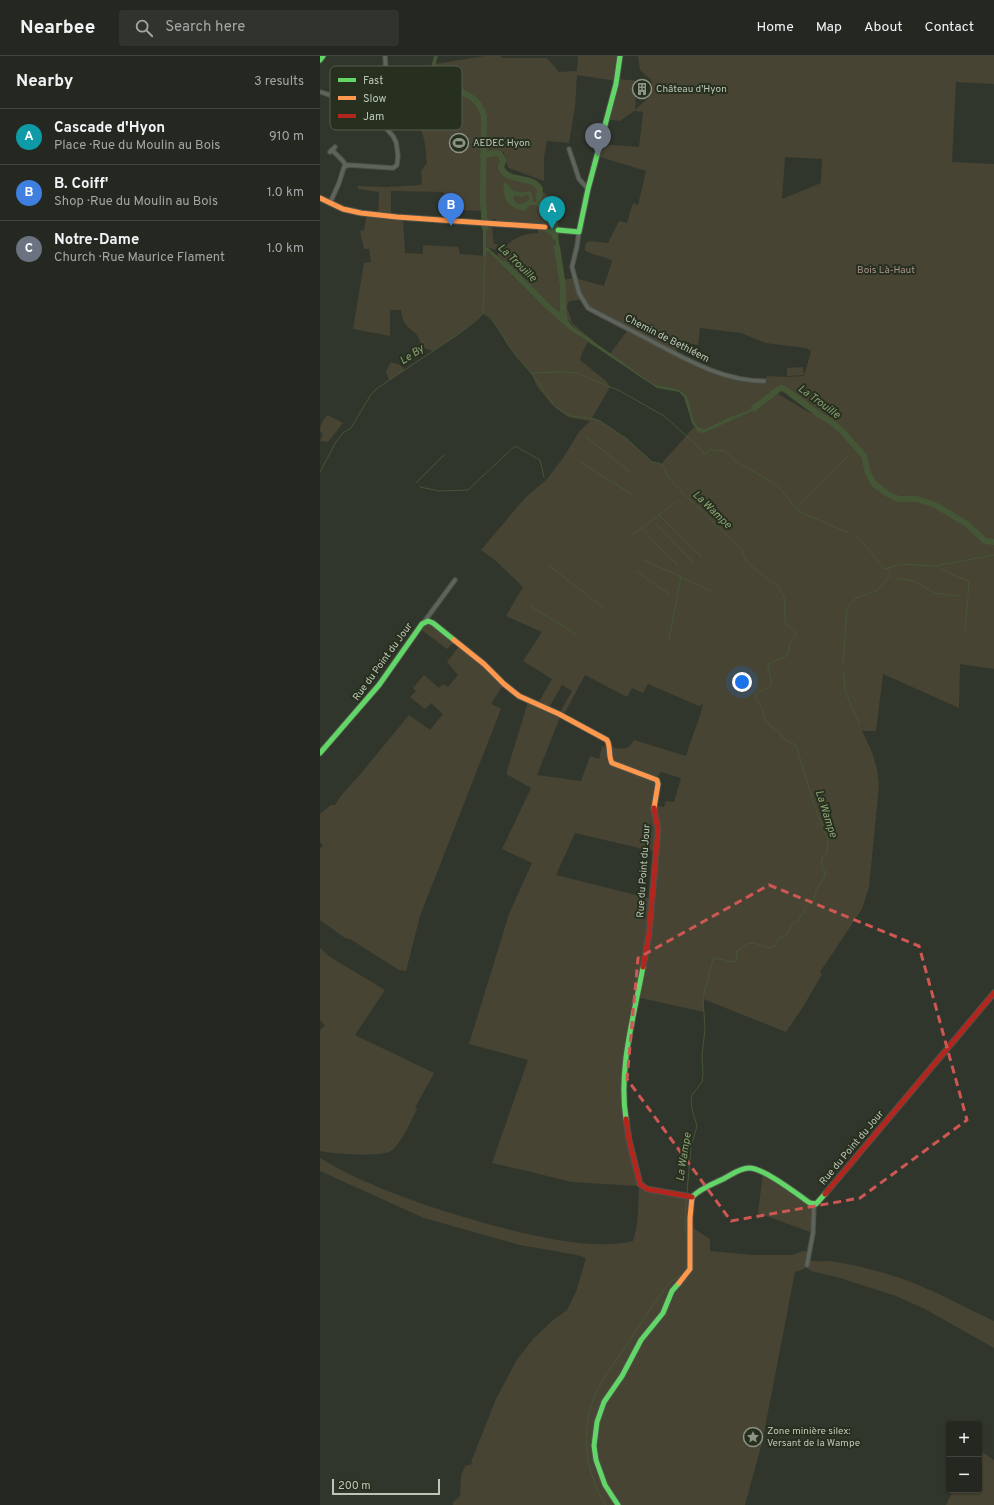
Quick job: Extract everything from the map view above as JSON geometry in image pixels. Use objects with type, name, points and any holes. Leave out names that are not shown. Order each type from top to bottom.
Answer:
[{"type":"street","points":[[320,60],[323,56]]},
{"type":"street","points":[[385,56],[386,66]]},
{"type":"street","points":[[558,230],[579,232],[588,189],[616,84],[620,56]]},
{"type":"street","points":[[320,92],[330,94]]},
{"type":"street","points":[[346,166],[393,168],[397,165],[398,155],[396,142],[388,130]]},
{"type":"street","points":[[569,149],[577,179],[588,189]]},
{"type":"street","points":[[332,150],[346,166]]},
{"type":"street","points":[[330,204],[339,184],[342,171],[346,166]]},
{"type":"street","points":[[320,198],[343,209],[361,213],[546,227]]},
{"type":"street","name":"Chemin de Bethléem","points":[[579,232],[572,267],[577,288],[582,300],[588,308],[687,360],[710,370],[738,380],[764,381]]},
{"type":"street","points":[[424,622],[455,580]]},
{"type":"street","name":"Rue du Point du Jour","points":[[320,752],[379,685],[424,622],[428,621],[433,623],[484,664],[504,684],[528,702],[559,714],[607,740],[610,746],[609,758],[612,763],[653,778],[657,781],[658,784],[654,805],[658,830],[649,934],[625,1064],[623,1101],[629,1140],[640,1184],[647,1189],[691,1197]]},
{"type":"street","name":"Rue du Point du Jour","points":[[814,1204],[820,1200],[994,993]]},
{"type":"street","points":[[618,1505],[605,1485],[596,1460],[594,1441],[597,1422],[604,1402],[622,1376],[641,1340],[663,1313],[672,1291],[690,1269],[691,1197],[706,1187],[740,1171],[750,1168],[760,1171],[814,1204],[813,1232],[807,1265]]},
{"type":"highlighted area","points":[[769,885],[919,946],[967,1120],[860,1198],[731,1221],[627,1079],[638,958]]},
{"type":"green space","name":"Bois Là-Haut","points":[[485,56],[500,56],[502,58],[547,58],[559,72],[577,71],[578,56],[622,56],[620,79],[637,81],[635,110],[648,98],[652,85],[651,80],[640,70],[638,56],[994,56],[994,84],[956,82],[952,162],[994,164],[994,669],[960,664],[959,708],[883,674],[876,731],[862,731],[872,752],[877,769],[879,786],[869,887],[862,909],[820,972],[822,974],[803,1007],[786,1032],[703,999],[704,1012],[636,997],[623,1080],[623,1103],[630,1148],[638,1180],[647,1189],[692,1197],[690,1226],[710,1239],[710,1251],[752,1255],[792,1255],[803,1251],[810,1252],[809,1260],[844,1263],[871,1269],[913,1283],[994,1321],[994,1348],[925,1309],[896,1296],[840,1278],[811,1271],[806,1267],[795,1272],[762,1443],[745,1505],[620,1505],[606,1483],[599,1467],[605,1484],[618,1505],[453,1505],[453,1502],[460,1496],[461,1476],[465,1466],[473,1464],[471,1462],[496,1399],[516,1361],[533,1339],[552,1321],[567,1310],[576,1292],[586,1258],[577,1255],[520,1245],[424,1218],[320,1171],[320,1158],[361,1179],[405,1198],[473,1220],[545,1238],[582,1243],[617,1244],[633,1241],[636,1227],[639,1186],[571,1182],[492,1163],[528,1060],[469,1044],[509,914],[532,863],[502,849],[531,788],[506,774],[528,702],[537,705],[552,679],[523,661],[542,632],[506,616],[523,587],[496,561],[481,550],[525,498],[546,480],[563,458],[579,432],[590,421],[568,417],[553,406],[537,386],[531,373],[512,351],[490,317],[484,313],[460,333],[433,351],[422,346],[418,337],[405,323],[401,310],[390,310],[390,336],[353,329],[364,263],[371,262],[369,249],[364,249],[360,231],[364,230],[367,213],[378,214],[379,192],[358,189],[358,186],[389,187],[421,185],[421,171],[427,163],[425,143],[420,130],[462,130],[462,93],[466,95],[466,93],[462,91],[462,66],[435,66],[435,64]],"holes":[[[577,75],[616,81],[606,119],[620,121],[634,111],[643,112],[639,147],[600,144],[597,156],[646,171],[638,205],[633,203],[627,223],[619,221],[608,243],[589,241],[585,245],[585,250],[588,252],[612,261],[604,286],[575,278],[587,305],[624,326],[676,352],[680,342],[698,345],[700,328],[741,333],[765,343],[806,348],[811,351],[804,376],[767,376],[764,383],[746,382],[728,378],[693,365],[627,331],[610,354],[653,384],[683,392],[688,399],[696,425],[700,428],[705,429],[732,416],[747,411],[759,403],[760,405],[756,409],[706,432],[699,432],[694,427],[661,464],[652,462],[627,439],[600,421],[592,418],[610,387],[606,381],[580,360],[588,342],[547,310],[486,249],[486,256],[460,254],[458,247],[423,245],[423,254],[405,253],[403,217],[391,216],[391,191],[444,192],[443,209],[481,210],[481,147],[485,153],[494,151],[504,152],[505,161],[509,168],[544,181],[544,157],[547,141],[569,143],[575,107]],[[785,157],[822,159],[821,183],[782,199]],[[783,387],[814,411],[812,414],[773,390]],[[585,675],[627,697],[632,688],[643,693],[648,684],[699,706],[703,704],[686,756],[634,740],[627,748],[610,748],[609,758],[606,761],[609,748],[602,746],[599,759],[590,756],[581,781],[537,775],[561,715],[563,716]],[[562,685],[572,691],[559,714],[548,709]],[[661,772],[681,778],[674,802],[666,801],[664,807],[654,805],[658,784],[656,779]],[[575,833],[656,852],[652,899],[556,875]],[[599,1414],[596,1441],[599,1467],[595,1450],[595,1438]]]},
{"type":"green space","points":[[486,156],[501,156],[502,160],[500,168],[504,176],[528,182],[538,191],[544,192],[559,214],[558,228],[540,224],[496,222],[496,219],[492,219],[492,222],[486,220]]},
{"type":"green space","points":[[486,227],[492,227],[494,244],[497,244],[497,250],[486,246]]},
{"type":"green space","points":[[538,229],[551,234],[554,238],[562,289],[562,313],[555,309],[506,261],[503,261],[497,255],[514,239],[524,235],[538,233]]},
{"type":"green space","points":[[572,278],[580,300],[569,301],[567,307],[572,323],[597,344],[571,324],[567,318],[564,304],[564,280]]},
{"type":"green space","points":[[390,363],[398,364],[405,370],[389,380],[386,372]]},
{"type":"green space","points":[[803,367],[804,375],[787,376],[787,368]]},
{"type":"green space","points":[[328,415],[343,423],[328,442],[320,441],[323,434],[320,431],[321,425]]},
{"type":"green space","points":[[428,621],[455,641],[447,649],[419,628]]},
{"type":"green space","points":[[460,645],[504,684],[491,704],[501,709],[420,916],[406,971],[399,970],[350,939],[345,938],[320,920],[320,849],[323,845],[320,842],[320,814],[331,805],[335,805],[340,797],[409,715],[430,730],[443,714],[431,703],[425,709],[410,697],[416,691],[413,688],[424,675],[439,688],[443,684],[448,687],[458,675],[447,662]]},
{"type":"green space","points":[[320,948],[330,957],[385,990],[355,1035],[434,1073],[415,1108],[417,1109],[403,1137],[391,1151],[386,1153],[357,1154],[320,1151],[320,1030],[325,1026],[320,1020]]},
{"type":"green space","points":[[763,1173],[814,1204],[813,1233],[758,1213]]},
{"type":"green space","points":[[982,1452],[994,1460],[994,1505],[946,1505],[952,1493],[982,1493]]},
{"type":"shaded area","points":[[434,56],[438,56],[435,66],[431,66]]},
{"type":"shaded area","points":[[462,90],[467,93],[465,95],[462,93]]},
{"type":"shaded area","points":[[505,182],[508,185],[509,184],[511,189],[516,191],[530,191],[533,202],[536,202],[537,192],[541,193],[541,204],[549,212],[554,211],[556,213],[552,215],[558,224],[544,221],[543,212],[536,205],[530,205],[524,211],[516,209],[510,205],[506,199],[503,188]],"holes":[[[515,195],[520,196],[521,198],[528,195],[530,199],[524,203],[518,204],[513,199]]]},
{"type":"shaded area","points":[[483,223],[486,223],[486,246],[503,261],[506,261],[555,309],[562,313],[572,326],[653,384],[683,392],[688,399],[696,425],[700,428],[705,429],[732,416],[747,411],[759,403],[760,405],[757,409],[706,432],[698,432],[692,423],[684,397],[679,392],[657,388],[569,329],[544,307],[487,250],[486,256],[483,256]]},
{"type":"shaded area","name":"La Trouille","points":[[545,228],[558,231],[560,255],[557,256],[554,238],[544,231]]},
{"type":"waterway","name":"La Trouille","points":[[462,92],[475,100],[484,116],[483,201],[485,228]]},
{"type":"waterway","name":"La Trouille","points":[[483,155],[494,153],[500,154],[503,160],[501,168],[505,173],[509,176],[536,184],[540,189],[539,199]]},
{"type":"waterway","name":"La Trouille","points":[[549,217],[555,237]]},
{"type":"waterway","name":"La Trouille","points":[[557,247],[563,286],[563,312],[565,321]]},
{"type":"waterway","name":"Le By","points":[[320,472],[336,442],[343,433],[351,428],[370,396],[376,389],[460,333],[478,319],[483,313],[485,255]]},
{"type":"waterway","name":"La Wampe","points":[[483,313],[492,320],[514,353],[534,376],[558,408],[571,416],[592,418],[600,421],[627,439],[652,462],[663,465],[668,477],[741,549],[747,562],[779,587],[785,600],[785,623],[790,628],[794,629],[796,633],[790,644],[788,655],[768,664],[772,684],[769,688],[758,692],[756,694],[756,699],[762,708],[764,718],[769,725],[779,732],[785,740],[796,745],[815,807],[828,841],[827,852],[823,856],[821,862],[825,873],[824,878],[816,890],[814,900],[806,907],[798,921],[792,924],[786,935],[779,938],[773,948],[751,943],[736,952],[737,960],[731,962],[713,959],[703,998],[705,1029],[702,1056],[702,1082],[692,1095],[691,1101],[697,1126],[691,1147],[687,1193]]},
{"type":"waterway","points":[[531,373],[577,373],[620,391],[664,416],[699,447],[704,454],[710,449],[717,451],[724,450],[735,461],[777,485],[798,511],[849,533]]},
{"type":"waterway","name":"La Trouille","points":[[754,408],[779,389],[782,388],[786,390],[842,431],[864,456],[868,473],[874,484],[886,493],[898,499],[917,499],[935,505],[967,524],[985,541],[994,542]]},
{"type":"waterway","points":[[585,436],[630,472]]},
{"type":"waterway","points":[[420,487],[439,491],[468,490],[515,446],[540,460],[544,477]]},
{"type":"waterway","points":[[416,483],[445,454]]},
{"type":"waterway","points":[[796,509],[848,456]]},
{"type":"waterway","points":[[580,462],[633,495]]},
{"type":"waterway","points":[[632,535],[679,500]]},
{"type":"waterway","points":[[659,515],[702,557]]},
{"type":"waterway","points":[[656,524],[694,563]]},
{"type":"waterway","points":[[642,528],[678,565]]},
{"type":"waterway","points":[[856,537],[861,540],[884,569],[901,564]]},
{"type":"waterway","points":[[903,564],[934,566],[994,555]]},
{"type":"waterway","points":[[644,560],[711,591]]},
{"type":"waterway","points":[[548,565],[604,608]]},
{"type":"waterway","points":[[938,566],[943,571],[947,570],[952,575],[969,581],[968,594]]},
{"type":"waterway","points":[[843,664],[847,608],[856,598],[876,591],[890,576],[887,569]]},
{"type":"waterway","points":[[635,571],[671,595]]},
{"type":"waterway","points":[[669,639],[681,577]]},
{"type":"waterway","points":[[896,578],[913,581],[935,593],[958,596]]},
{"type":"waterway","points":[[965,630],[968,597]]},
{"type":"waterway","points":[[530,606],[576,634]]},
{"type":"waterway","points":[[844,673],[845,691],[860,725]]},
{"type":"waterway","name":"La Wampe","points":[[686,1198],[685,1226],[688,1245]]},
{"type":"waterway","name":"La Wampe","points":[[606,1505],[593,1479],[589,1465],[586,1437],[590,1408],[598,1388],[605,1376],[667,1287],[685,1270],[688,1258]]},
{"type":"traffic: fast","points":[[320,60],[323,56]]},
{"type":"traffic: fast","points":[[558,230],[579,232],[588,189],[616,84],[620,56]]},
{"type":"traffic: fast","points":[[320,753],[379,685],[422,624],[428,621],[433,623],[454,640]]},
{"type":"traffic: fast","points":[[626,1119],[624,1100],[625,1062],[643,967]]},
{"type":"traffic: fast","points":[[692,1197],[709,1185],[745,1168],[763,1172],[810,1203],[816,1204],[825,1194]]},
{"type":"traffic: fast","points":[[618,1505],[605,1485],[596,1460],[594,1446],[597,1422],[604,1402],[622,1376],[641,1340],[663,1313],[672,1291],[679,1283]]},
{"type":"traffic: slow","points":[[320,198],[343,209],[361,213],[397,217],[545,227]]},
{"type":"traffic: slow","points":[[454,640],[484,664],[504,684],[519,696],[559,714],[607,740],[612,763],[657,780],[658,784],[654,808]]},
{"type":"traffic: slow","points":[[679,1283],[690,1269],[690,1218],[692,1197]]},
{"type":"traffic: jam","points":[[643,967],[649,934],[658,830],[654,808]]},
{"type":"traffic: jam","points":[[825,1194],[994,993]]},
{"type":"traffic: jam","points":[[626,1119],[629,1140],[640,1184],[647,1189],[692,1197]]},
{"type":"place","name":"Château d'Hyon","points":[[642,89]]},
{"type":"place","name":"AEDEC Hyon","points":[[459,143]]},
{"type":"place","name":"Notre-Dame","points":[[598,156]]},
{"type":"place","name":"B. Coiff'","points":[[451,226]]},
{"type":"place","name":"Cascade d'Hyon","points":[[552,229]]},
{"type":"place","name":"Zone minière silex: Versant de la Wampe","points":[[753,1437]]}]
